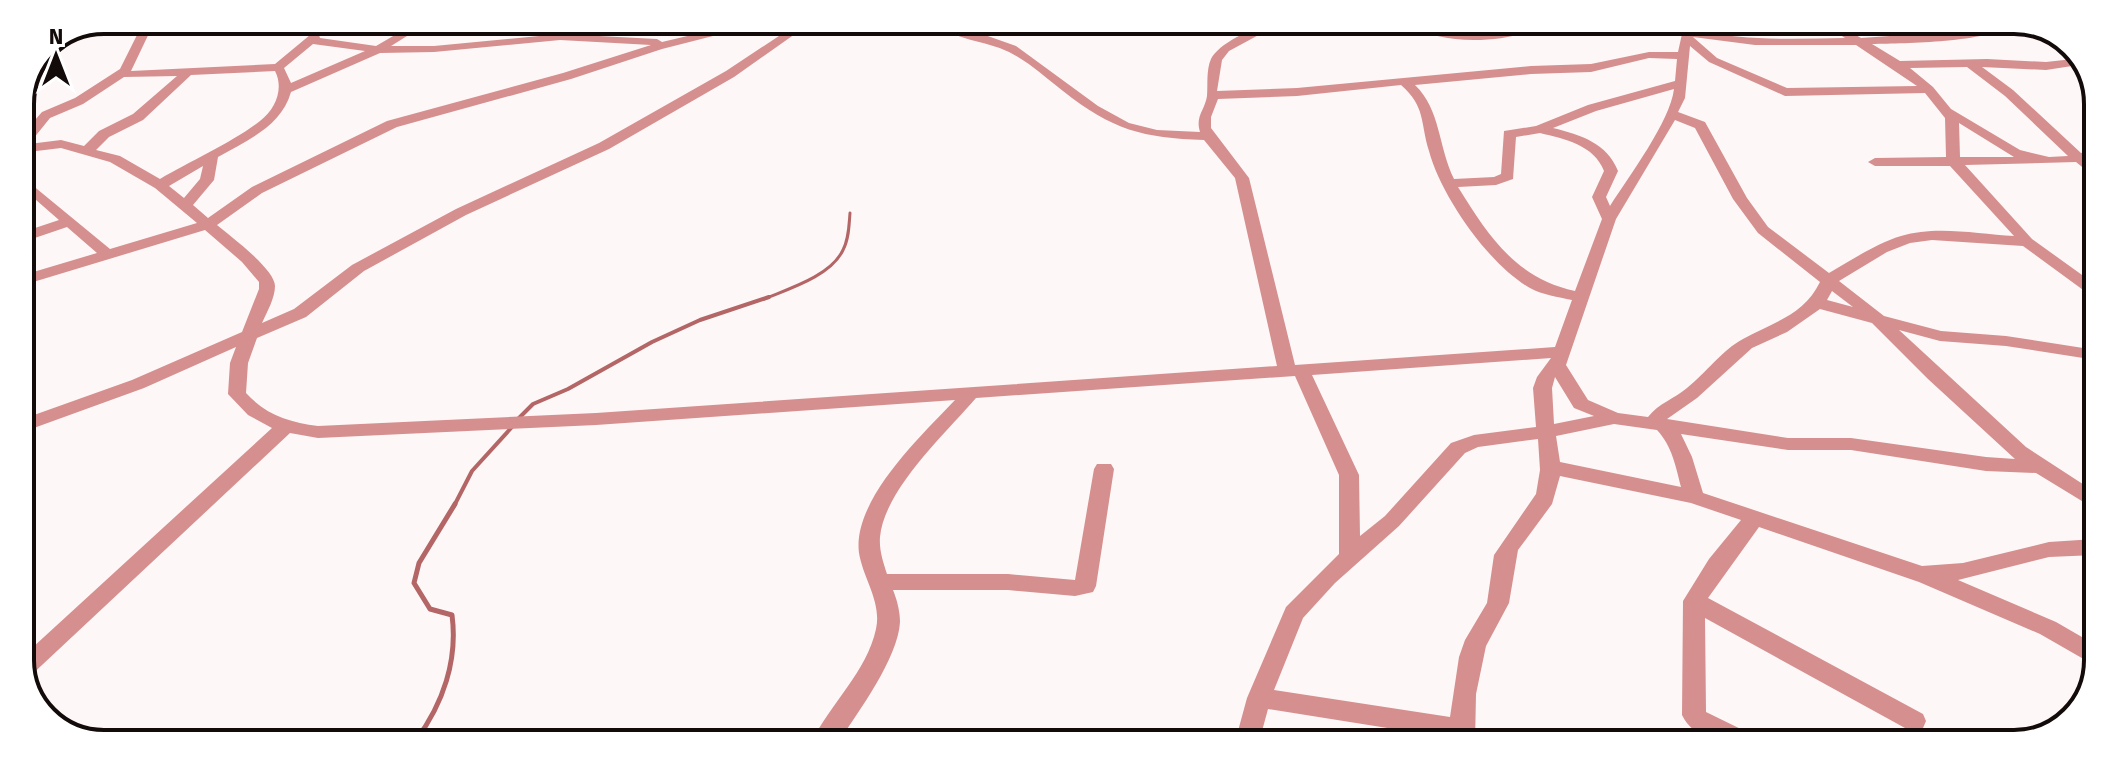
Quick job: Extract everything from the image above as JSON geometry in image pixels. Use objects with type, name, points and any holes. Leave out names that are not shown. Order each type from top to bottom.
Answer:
[{"type":"street","points":[[34,130],[46,115],[79,101],[125,71],[143,34]]},
{"type":"street","points":[[125,71],[135,77],[278,67],[315,34]]},
{"type":"street","points":[[160,185],[265,124],[288,89],[377,50],[404,34]]},
{"type":"street","points":[[34,277],[207,225],[257,190],[392,124],[711,34]]},
{"type":"street","points":[[34,422],[138,384],[300,313],[358,268],[461,212],[604,146],[730,74],[789,34]]},
{"type":"street","points":[[959,34],[1020,53],[1056,82],[1127,126],[1162,134],[1209,136]]},
{"type":"street","points":[[1254,34],[1225,49],[1216,60],[1213,95],[1204,121],[1209,136],[1231,159],[1242,178],[1279,326],[1294,370],[1349,475],[1350,557]]},
{"type":"street","points":[[1442,34],[1450,37],[1501,34]]},
{"type":"street","points":[[1462,730],[1467,674],[1475,643],[1498,604],[1499,579],[1508,549],[1534,519],[1544,501],[1550,467],[1542,387],[1559,359],[1609,219],[1657,143],[1671,114],[1681,83],[1687,34]]},
{"type":"street","points":[[1691,34],[1713,60],[1785,92],[1927,89]]},
{"type":"street","points":[[1704,34],[1740,41],[1857,41],[1944,36]]},
{"type":"street","points":[[1847,34],[1927,89],[1952,120],[1953,161],[2027,242],[2084,283]]},
{"type":"street","points":[[1940,34],[1972,42],[1992,34]]},
{"type":"street","points":[[308,40],[377,50],[434,49],[560,37],[672,43]]},
{"type":"street","points":[[1972,42],[1987,63]]},
{"type":"street","points":[[1213,95],[1297,92],[1591,68],[1649,55],[1683,56]]},
{"type":"street","points":[[1896,65],[1987,63],[2075,70]]},
{"type":"street","points":[[2054,66],[2071,63]]},
{"type":"street","points":[[1971,64],[2009,93],[2084,164]]},
{"type":"street","points":[[278,67],[286,75],[288,89]]},
{"type":"street","points":[[88,150],[104,134],[138,117],[187,73]]},
{"type":"street","points":[[1404,81],[1423,98],[1433,122],[1436,152],[1451,183],[1498,256],[1534,284],[1580,297]]},
{"type":"street","points":[[1451,183],[1504,179],[1508,176],[1509,134],[1539,129],[1592,108],[1681,83]]},
{"type":"street","points":[[1944,110],[2002,147],[2033,161]]},
{"type":"street","points":[[1671,114],[1700,125],[1749,214],[1763,230],[1877,318],[1992,430],[2038,466],[2084,495]]},
{"type":"street","points":[[1539,129],[1574,138],[1604,156],[1611,171],[1599,197],[1609,219]]},
{"type":"street","points":[[34,146],[61,144],[115,159],[160,185],[248,259],[267,281],[252,333],[239,363],[237,394],[251,412],[284,428],[318,432],[596,419],[1294,370],[1559,359]]},
{"type":"street","points":[[184,207],[207,180],[212,155]]},
{"type":"street","points":[[1875,162],[2084,158]]},
{"type":"street","points":[[34,191],[108,255]]},
{"type":"street","points":[[34,233],[70,221]]},
{"type":"street","points":[[1694,497],[1678,444],[1657,418],[1665,409],[1691,394],[1746,344],[1781,328],[1818,303],[1829,280],[1907,239],[1932,235],[2027,242]]},
{"type":"street","points":[[1818,303],[1940,336],[2006,341],[2084,353]]},
{"type":"street","points":[[1559,359],[1581,404],[1614,418],[1788,444],[1843,443],[1986,464],[2038,466]]},
{"type":"street","points":[[832,730],[862,682],[888,631],[887,610],[869,553],[872,523],[908,464],[972,392]]},
{"type":"street","points":[[1250,730],[1259,698],[1294,613],[1350,557],[1392,521],[1458,448],[1474,441],[1548,432],[1614,418]]},
{"type":"street","points":[[34,661],[284,428]]},
{"type":"street","points":[[1550,467],[1694,497],[1921,574],[2037,623],[2084,650]]},
{"type":"street","points":[[877,582],[1008,582],[1075,588],[1085,586],[1104,469]]},
{"type":"street","points":[[1716,730],[1701,723],[1694,715],[1694,601],[1717,565],[1754,518]]},
{"type":"street","points":[[1921,574],[1944,574],[2050,547],[2084,547]]},
{"type":"street","points":[[1694,601],[1914,721]]},
{"type":"street","points":[[1259,698],[1430,730]]},
{"type":"waterway","points":[[767,298],[819,274],[837,259],[846,241],[850,213]]},
{"type":"waterway","points":[[517,420],[533,404],[568,389],[652,342],[700,320],[767,298]]},
{"type":"waterway","points":[[454,506],[472,471],[512,427]]},
{"type":"waterway","points":[[423,730],[446,681],[453,648],[452,615],[430,609],[414,583],[419,563],[455,504]]}]
